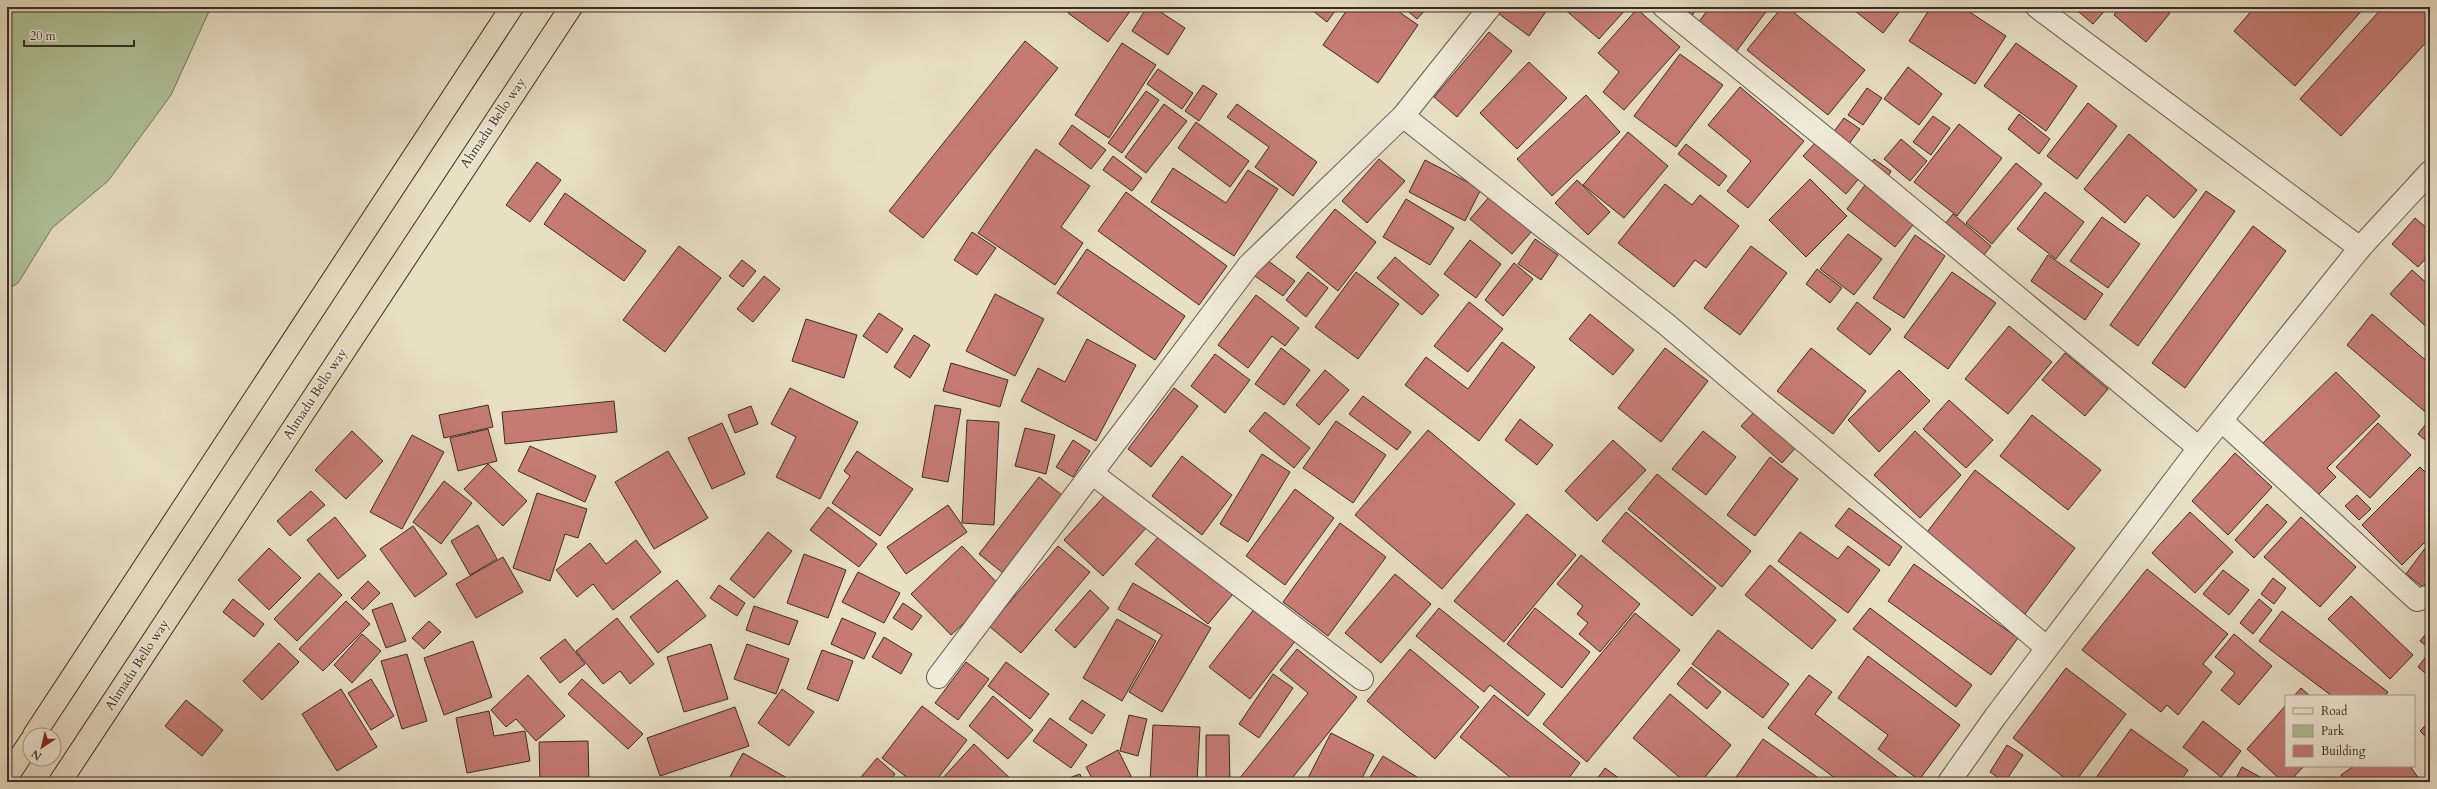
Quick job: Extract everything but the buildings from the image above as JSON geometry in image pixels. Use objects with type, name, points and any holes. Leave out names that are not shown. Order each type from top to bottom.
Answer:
[{"type":"highway","points":[[39,727],[512,7]]},
{"type":"highway","name":"Ahmadu Bello way","points":[[60,782],[571,7]]},
{"type":"highway","points":[[7,777],[22,754]]},
{"type":"street","points":[[938,677],[1250,265],[1403,116],[1490,7]]},
{"type":"street","points":[[1664,7],[1844,153],[2199,448]]},
{"type":"street","points":[[2037,7],[2360,248]]},
{"type":"street","points":[[1403,116],[1666,324],[2047,648]]},
{"type":"street","points":[[1949,782],[2047,648],[2199,448],[2360,248],[2430,172]]},
{"type":"street","points":[[2222,421],[2417,600],[2430,596]]},
{"type":"street","points":[[1093,474],[1362,679]]},
{"type":"green space","points":[[7,7],[211,7],[171,95],[108,181],[52,228],[18,283],[7,290]]}]
